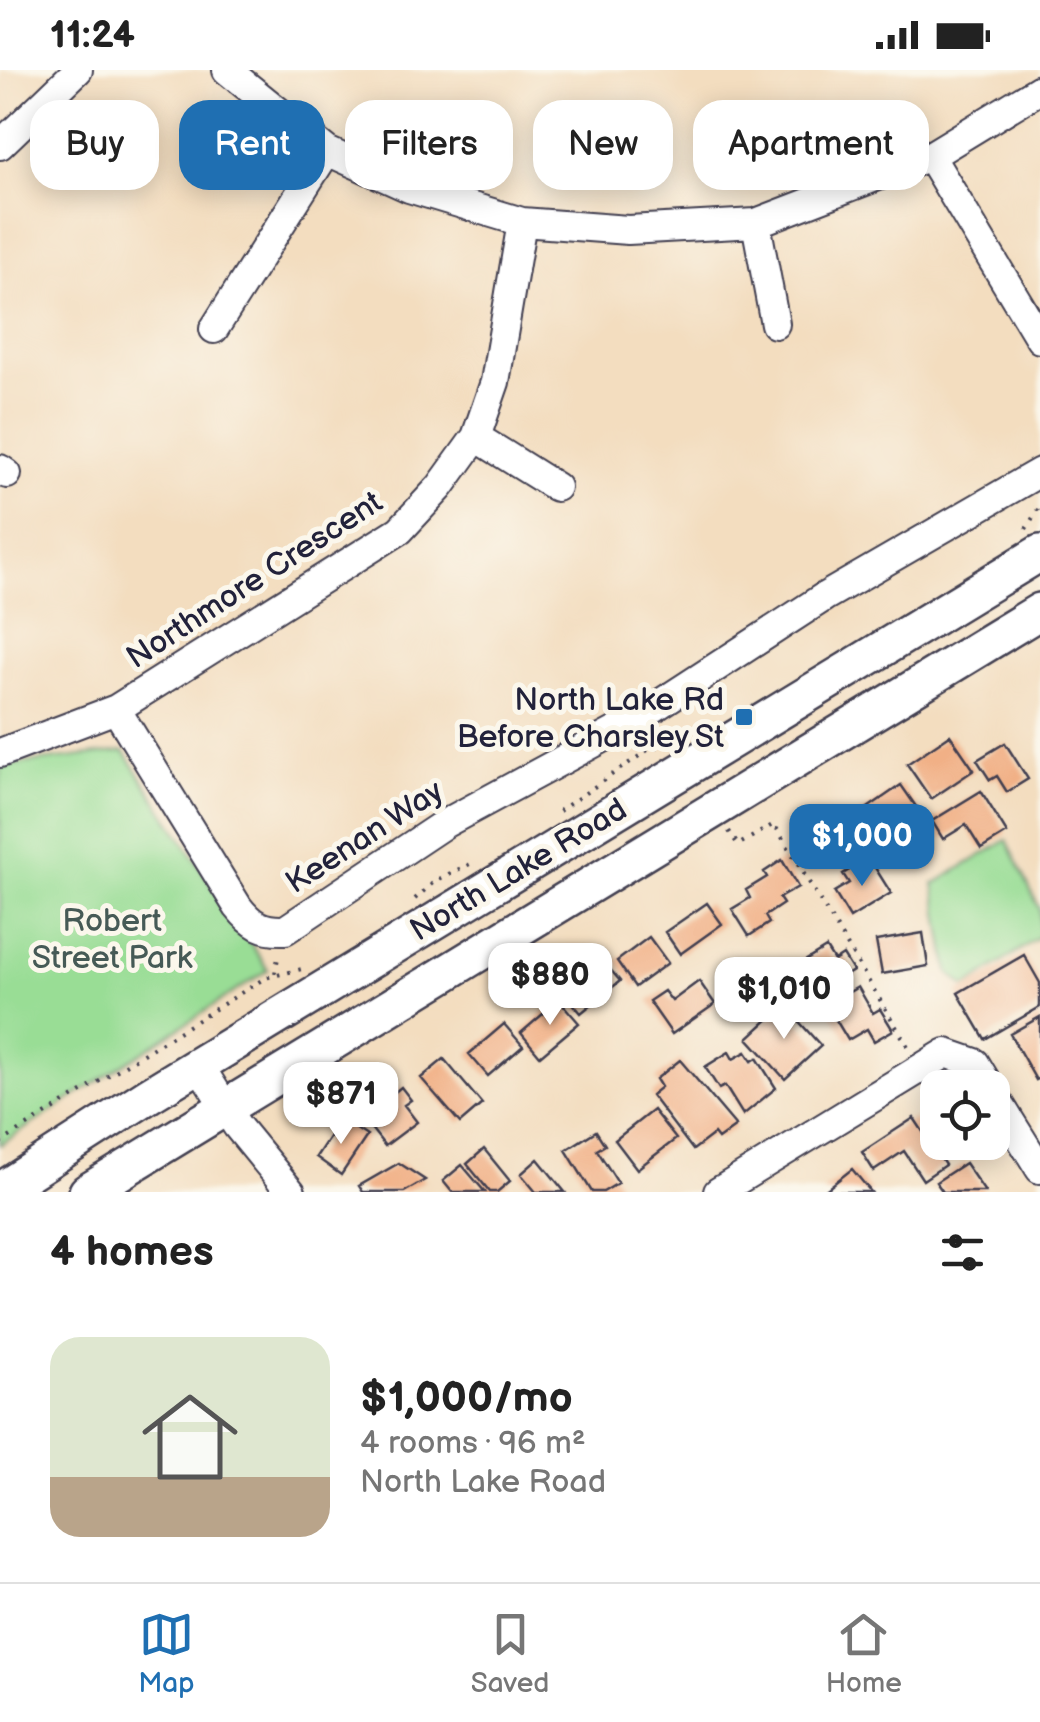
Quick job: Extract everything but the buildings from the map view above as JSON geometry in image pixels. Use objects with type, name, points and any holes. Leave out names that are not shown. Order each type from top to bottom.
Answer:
[{"type":"main road","name":"North Lake Road","points":[[0,1191],[199,1065],[1036,565]]},
{"type":"main road","name":"North Lake Road","points":[[87,1192],[1040,610]]},
{"type":"street","points":[[0,146],[78,70]]},
{"type":"street","points":[[227,70],[327,150],[409,188],[522,222],[628,230],[756,224],[930,156],[1040,89]]},
{"type":"street","points":[[214,329],[327,150]]},
{"type":"street","points":[[930,156],[1040,339]]},
{"type":"street","name":"Northmore Crescent","points":[[0,754],[116,709],[400,530],[440,487],[476,437],[495,382],[522,222]]},
{"type":"street","points":[[756,224],[775,324]]},
{"type":"street","points":[[476,437],[556,487]]},
{"type":"street","name":"Keenan Way","points":[[116,709],[238,908],[250,923],[268,930],[285,930],[444,824],[629,724],[824,597],[1040,472]]},
{"type":"street","points":[[718,1192],[946,1053],[975,1063],[979,1070]]},
{"type":"street","points":[[199,1065],[225,1108],[290,1192]]},
{"type":"street","points":[[1010,1120],[1040,1168]]},
{"type":"path","points":[[724,824],[738,846],[774,824],[922,1069]]},
{"type":"green space","name":"Robert Street Park","points":[[124,751],[268,970],[0,1145],[0,766]]},
{"type":"green space","points":[[1007,840],[1040,910],[1040,936],[966,987],[949,973],[934,884]]},
{"type":"place","name":"North Lake Rd Before Charsley St","points":[[744,717]]}]
